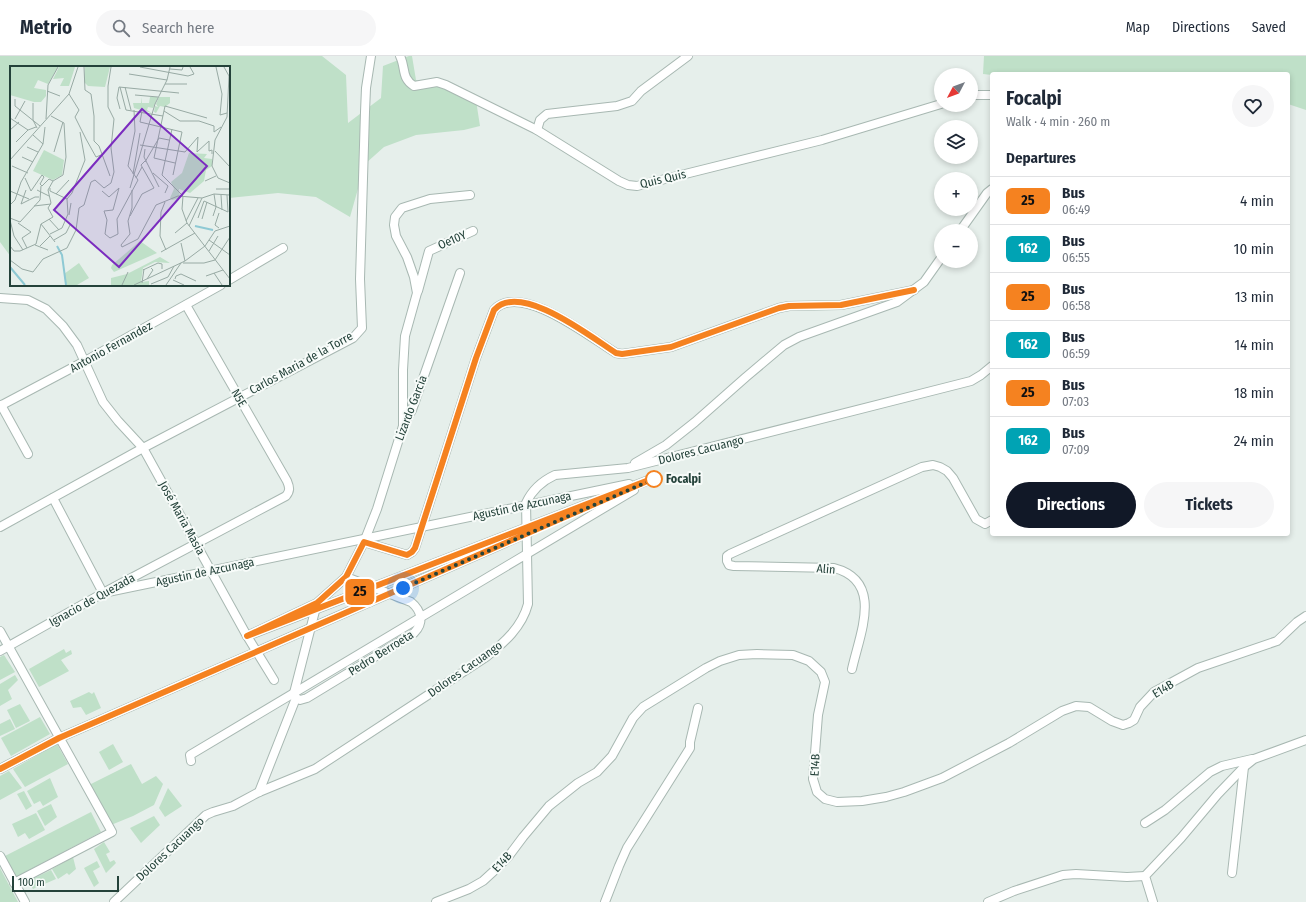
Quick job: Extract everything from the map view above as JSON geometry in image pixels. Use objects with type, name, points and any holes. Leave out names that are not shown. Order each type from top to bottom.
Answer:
[{"type":"street","name":"Carlos Maria de la Torre","points":[[0,527],[143,448],[353,338],[362,328],[360,279],[365,112],[366,88],[371,56]]},
{"type":"street","name":"Quis Quis","points":[[400,56],[405,77],[409,83],[414,86],[437,82],[446,85],[537,130],[619,182],[637,186],[822,140],[934,106]]},
{"type":"street","points":[[537,130],[540,120],[547,114],[617,106],[632,101],[641,91],[688,56]]},
{"type":"street","points":[[978,96],[990,95]]},
{"type":"street","points":[[965,224],[990,191]]},
{"type":"street","points":[[417,294],[414,277],[407,257],[396,236],[394,226],[395,217],[402,208],[430,199],[470,195]]},
{"type":"street","name":"Oe10Y","points":[[403,426],[403,370],[405,336],[429,251],[473,231]]},
{"type":"street","points":[[230,279],[283,248]]},
{"type":"street","points":[[628,468],[666,445],[695,422],[751,372],[791,341],[890,306],[924,282],[934,268]]},
{"type":"street","name":"Lizardo Garcia","points":[[316,606],[346,577],[364,540],[377,509],[403,426],[412,410],[460,273]]},
{"type":"street","name":"Antonio Fernandez","points":[[0,405],[85,361],[219,286]]},
{"type":"street","points":[[364,540],[407,555],[415,548],[476,358],[494,310],[504,303],[516,302],[540,307],[578,328],[616,353],[622,354],[671,347],[779,308],[789,306],[841,305],[914,290]]},
{"type":"street","name":"José Maria Masia","points":[[0,298],[28,300],[46,309],[63,326],[77,345],[104,402],[118,421],[143,448],[256,652],[274,680]]},
{"type":"street","name":"N5E","points":[[186,305],[287,481],[289,492]]},
{"type":"street","name":"Dolores Cacuango","points":[[114,902],[206,815],[233,806],[259,792],[315,769],[498,648],[512,635],[527,609],[528,604],[526,505],[530,495],[543,481],[555,475],[628,468],[971,381],[990,368]]},
{"type":"street","points":[[0,405],[28,454]]},
{"type":"street","name":"Alin","points":[[852,669],[865,611],[864,592],[857,580],[842,570],[834,568],[734,566],[729,565],[727,556],[922,467],[932,465],[940,467],[953,478],[976,519],[985,524],[990,521]]},
{"type":"street","points":[[421,617],[654,478]]},
{"type":"street","name":"Lizardo Garcia","points":[[0,769],[59,738],[390,594],[527,531],[654,478]]},
{"type":"street","name":"Agustin de Azcunaga","points":[[103,593],[364,540],[654,478]]},
{"type":"street","name":"Ignacio de Quezada","points":[[0,651],[103,593],[286,496],[289,492]]},
{"type":"street","points":[[53,498],[103,593]]},
{"type":"street","name":"Lizardo Garcia","points":[[247,636],[316,606],[527,531]]},
{"type":"street","name":"Pedro Berroeta","points":[[295,695],[300,700],[307,698],[414,634],[421,624],[421,617],[416,606],[411,602],[346,577]]},
{"type":"street","points":[[259,792],[295,695],[316,606]]},
{"type":"street","name":"E14B","points":[[436,902],[469,889],[483,881],[495,870],[508,857],[549,806],[578,783],[597,772],[612,756],[633,718],[642,707],[706,668],[739,655],[793,655],[809,661],[821,672],[824,682],[818,715],[813,779],[817,792],[825,799],[837,802],[862,801],[892,795],[942,778],[1009,743],[1062,711],[1076,706],[1089,707],[1112,721],[1124,725],[1129,723],[1134,720],[1140,707],[1154,692],[1198,668],[1276,641],[1306,616]]},
{"type":"street","points":[[0,630],[112,832],[14,883]]},
{"type":"street","points":[[191,761],[190,755],[295,695]]},
{"type":"street","points":[[605,902],[627,848],[690,748],[698,708]]},
{"type":"street","points":[[1145,823],[1165,810],[1210,772],[1222,766],[1254,759],[1306,740]]},
{"type":"street","points":[[988,902],[1014,891],[1063,876],[1076,874],[1127,877],[1144,876],[1181,838],[1218,794],[1254,759]]},
{"type":"street","points":[[1232,873],[1244,768]]},
{"type":"street","points":[[0,856],[25,902]]},
{"type":"street","points":[[1144,876],[1153,902]]},
{"type":"green space","points":[[0,56],[322,56],[346,75],[348,123],[381,98],[383,66],[409,56],[412,56],[416,80],[475,94],[480,126],[464,130],[416,135],[384,147],[365,164],[350,217],[316,197],[278,193],[230,198],[230,66],[10,66],[10,256],[0,242]]},
{"type":"green space","points":[[984,56],[1306,56],[1306,110],[1290,105],[1290,72],[990,72],[990,75],[983,74]]},
{"type":"green space","points":[[64,649],[66,653],[71,650],[72,654],[61,660],[69,671],[39,687],[29,669]]},
{"type":"green space","points":[[4,655],[15,672],[0,680],[0,657]]},
{"type":"green space","points":[[15,675],[18,680],[8,690],[12,699],[0,706],[0,684]]},
{"type":"green space","points":[[89,692],[92,694],[94,692],[101,708],[86,715],[81,707],[73,708],[70,701]]},
{"type":"green space","points":[[20,704],[30,721],[16,728],[7,710]]},
{"type":"green space","points":[[40,717],[50,734],[11,756],[1,738]]},
{"type":"green space","points":[[10,719],[15,729],[0,736],[0,724]]},
{"type":"green space","points":[[57,744],[68,764],[25,787],[13,769]]},
{"type":"green space","points":[[113,744],[123,762],[109,770],[99,752]]},
{"type":"green space","points":[[131,764],[142,784],[156,776],[163,784],[154,805],[111,825],[89,785]]},
{"type":"green space","points":[[9,771],[22,788],[0,800],[0,776]]},
{"type":"green space","points":[[50,778],[58,797],[43,806],[40,801],[34,804],[27,791]]},
{"type":"green space","points":[[168,788],[182,806],[165,817],[159,808]]},
{"type":"green space","points":[[24,791],[32,806],[26,810],[17,794]]},
{"type":"green space","points":[[51,804],[57,817],[45,826],[37,811]]},
{"type":"green space","points":[[91,812],[101,832],[16,877],[5,856]]},
{"type":"green space","points":[[36,813],[45,830],[29,839],[25,833],[18,837],[12,824]]},
{"type":"green space","points":[[154,816],[160,825],[141,843],[130,828]]},
{"type":"green space","points":[[104,842],[110,852],[106,854],[110,862],[114,860],[116,863],[106,873],[94,849]]},
{"type":"green space","points":[[73,857],[76,869],[69,875],[67,873],[58,879],[52,869]]},
{"type":"green space","points":[[97,861],[100,867],[93,871],[99,883],[94,887],[84,868]]},
{"type":"green space","points":[[0,868],[18,902],[0,902]]},
{"type":"green space","points":[[51,870],[56,879],[33,889],[28,881]]},
{"type":"bus line","name":"25","points":[[0,769],[59,738],[654,478],[247,636],[317,603],[346,577],[364,542],[407,555],[412,552],[415,548],[476,358],[494,310],[498,306],[510,301],[540,307],[578,328],[616,353],[628,354],[671,347],[779,308],[789,306],[841,305],[877,299],[914,290]]},
{"type":"place","name":"Focalpi","points":[[654,479]]},
{"type":"route","points":[[403,588],[654,479]]}]
